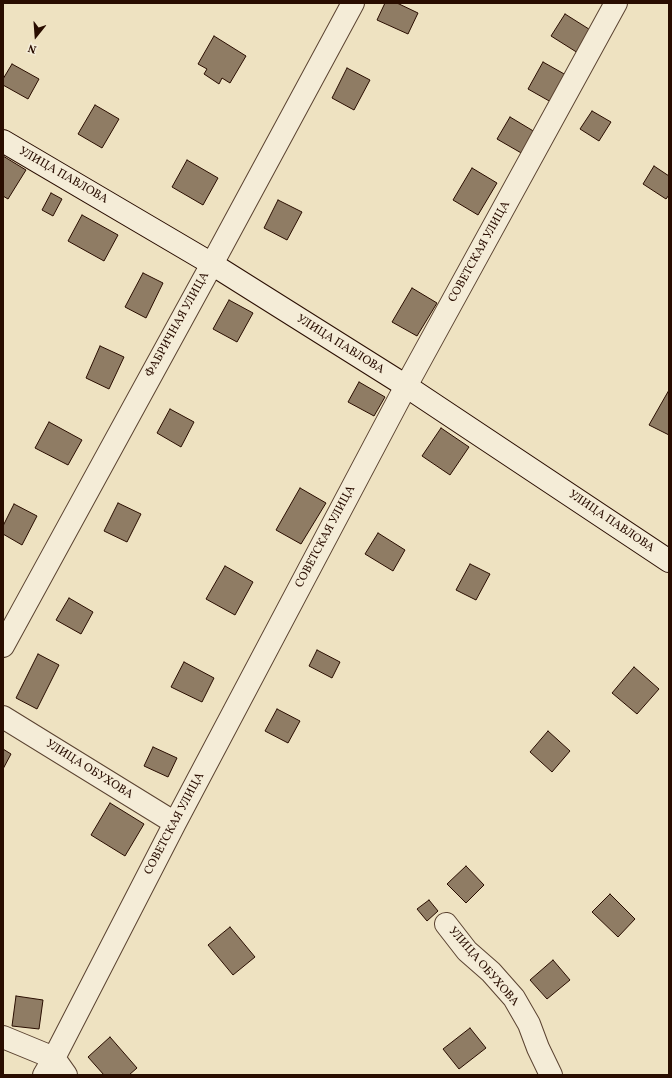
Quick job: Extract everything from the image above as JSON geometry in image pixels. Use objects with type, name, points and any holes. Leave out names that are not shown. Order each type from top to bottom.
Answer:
[{"type":"street","name":"ФАБРИЧНАЯ УЛИЦА","points":[[3,646],[353,3]]},
{"type":"street","name":"СОВЕТСКАЯ УЛИЦА","points":[[49,1066],[174,823],[406,386],[616,3]]},
{"type":"street","name":"УЛИЦА ПАВЛОВА","points":[[3,141],[212,264],[406,386],[669,561]]},
{"type":"street","name":"УЛИЦА ОБУХОВА","points":[[3,717],[174,823]]},
{"type":"street","name":"УЛИЦА ОБУХОВА","points":[[446,924],[467,951],[491,972],[514,998],[529,1024],[538,1048],[551,1075]]},
{"type":"street","points":[[3,1036],[49,1066],[66,1075]]},
{"type":"building","points":[[385,3],[397,3],[418,13],[408,34],[377,20]]},
{"type":"building","points":[[565,14],[592,31],[578,53],[551,36]]},
{"type":"building","points":[[214,36],[246,56],[230,83],[222,78],[219,84],[204,74],[207,69],[198,64]]},
{"type":"building","points":[[543,62],[566,75],[551,102],[528,89]]},
{"type":"building","points":[[12,64],[39,79],[28,99],[3,85],[3,79]]},
{"type":"building","points":[[347,68],[370,80],[354,110],[332,98]]},
{"type":"building","points":[[95,105],[119,119],[102,148],[78,134]]},
{"type":"building","points":[[592,111],[611,122],[599,141],[580,129]]},
{"type":"building","points":[[510,117],[535,132],[523,154],[497,139]]},
{"type":"building","points":[[3,156],[26,170],[8,199],[3,196]]},
{"type":"building","points":[[187,160],[218,178],[203,205],[172,187]]},
{"type":"building","points":[[654,166],[669,176],[669,195],[666,199],[643,184]]},
{"type":"building","points":[[472,168],[497,183],[478,215],[453,200]]},
{"type":"building","points":[[51,193],[62,199],[53,216],[42,210]]},
{"type":"building","points":[[278,200],[302,212],[287,240],[264,228]]},
{"type":"building","points":[[82,215],[118,235],[104,261],[68,241]]},
{"type":"building","points":[[143,273],[163,283],[146,318],[125,307]]},
{"type":"building","points":[[412,288],[437,303],[417,336],[392,322]]},
{"type":"building","points":[[229,300],[253,313],[237,342],[213,329]]},
{"type":"building","points":[[100,346],[124,357],[109,389],[86,378]]},
{"type":"building","points":[[359,382],[385,397],[374,416],[348,402]]},
{"type":"building","points":[[669,390],[669,435],[649,425]]},
{"type":"building","points":[[170,409],[194,422],[181,447],[157,433]]},
{"type":"building","points":[[49,422],[82,440],[68,465],[35,448]]},
{"type":"building","points":[[441,428],[469,447],[450,475],[422,456]]},
{"type":"building","points":[[300,488],[326,503],[301,544],[276,530]]},
{"type":"building","points":[[118,503],[141,514],[127,542],[104,531]]},
{"type":"building","points":[[14,504],[37,516],[22,545],[3,534],[3,526]]},
{"type":"building","points":[[378,533],[405,550],[393,571],[365,554]]},
{"type":"building","points":[[470,564],[490,574],[476,600],[456,590]]},
{"type":"building","points":[[225,566],[253,582],[235,615],[206,599]]},
{"type":"building","points":[[69,598],[93,612],[81,634],[56,620]]},
{"type":"building","points":[[317,650],[340,662],[332,678],[309,666]]},
{"type":"building","points":[[38,654],[59,665],[37,709],[16,698]]},
{"type":"building","points":[[184,662],[214,678],[202,702],[171,687]]},
{"type":"building","points":[[634,667],[659,689],[637,714],[612,693]]},
{"type":"building","points":[[277,709],[300,721],[288,743],[265,731]]},
{"type":"building","points":[[548,731],[570,751],[552,772],[530,752]]},
{"type":"building","points":[[153,747],[177,758],[168,777],[144,766]]},
{"type":"building","points":[[3,749],[11,754],[3,769]]},
{"type":"building","points":[[110,803],[144,824],[125,856],[91,835]]},
{"type":"building","points":[[466,866],[484,885],[466,903],[447,884]]},
{"type":"building","points":[[610,894],[635,919],[618,937],[592,912]]},
{"type":"building","points":[[429,900],[438,911],[427,921],[417,909]]},
{"type":"building","points":[[230,927],[255,957],[233,975],[208,945]]},
{"type":"building","points":[[553,960],[570,980],[547,999],[530,980]]},
{"type":"building","points":[[16,996],[43,1000],[39,1029],[12,1026]]},
{"type":"building","points":[[470,1028],[486,1048],[459,1069],[443,1049]]},
{"type":"building","points":[[110,1037],[137,1068],[129,1075],[104,1075],[88,1057]]}]
